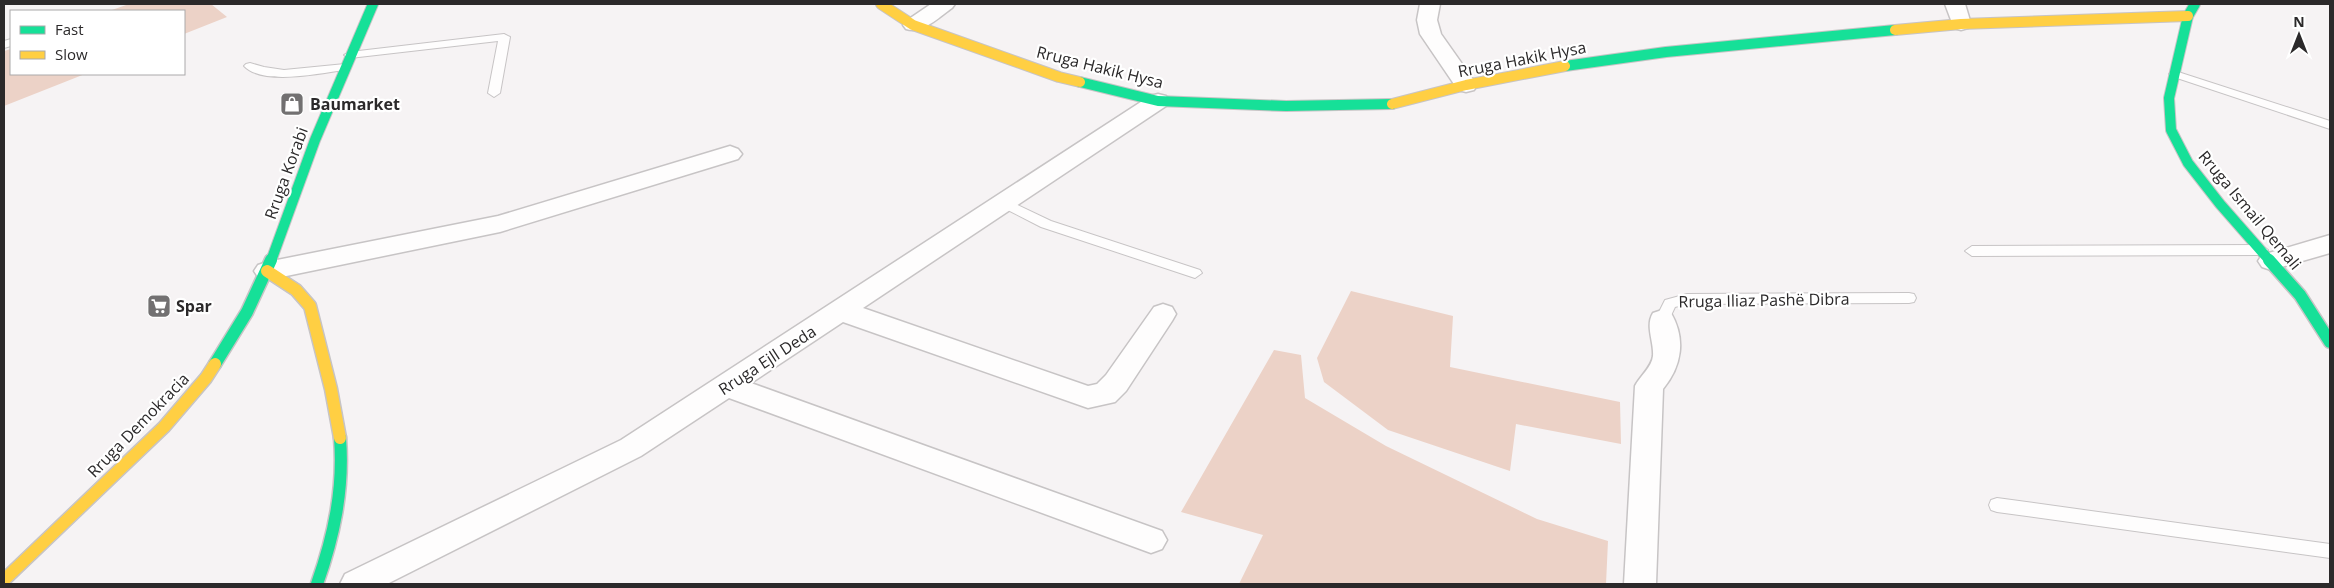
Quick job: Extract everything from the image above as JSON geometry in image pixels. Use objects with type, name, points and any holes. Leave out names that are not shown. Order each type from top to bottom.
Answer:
[{"type":"street","name":"Rruga Korabi","points":[[267,271],[315,140],[373,4]]},
{"type":"street","name":"Rruga Hakik Hysa","points":[[881,4],[913,25],[1059,77],[1158,101],[1286,106],[1398,104],[1466,85],[1586,62],[1666,52],[1961,24],[2116,17],[2188,16]]},
{"type":"street","points":[[913,25],[944,4]]},
{"type":"street","points":[[1430,4],[1427,20],[1431,34],[1466,85]]},
{"type":"street","points":[[1955,4],[1961,24]]},
{"type":"street","name":"Rruga Ismail Qemali","points":[[2195,4],[2188,16],[2169,98],[2171,130],[2188,163],[2220,204],[2300,295],[2330,342]]},
{"type":"street","name":"Rruga Ejll Deda","points":[[356,584],[631,448],[1158,101]]},
{"type":"street","points":[[267,271],[500,224],[730,154]]},
{"type":"street","points":[[2266,256],[2330,244]]},
{"type":"street","points":[[267,271],[296,288],[310,306],[340,435],[343,475],[335,528],[317,584]]},
{"type":"street","name":"Rruga Demokracia","points":[[4,580],[164,427],[187,402],[222,354],[267,271]]},
{"type":"street","points":[[841,311],[1088,397],[1105,394],[1116,383],[1163,314]]},
{"type":"street","name":"Rruga Iliaz Pashë Dibra","points":[[1640,584],[1649,386],[1663,370],[1668,360],[1662,320]]},
{"type":"street","points":[[727,386],[1152,540]]},
{"type":"lane","points":[[350,55],[504,37],[494,93]]},
{"type":"lane","points":[[250,66],[261,71],[282,73],[345,67]]},
{"type":"lane","points":[[2175,74],[2330,126]]},
{"type":"lane","points":[[1005,203],[1046,224],[1195,273]]},
{"type":"lane","points":[[1972,251],[2266,256]]},
{"type":"lane","name":"Rruga Iliaz Pashë Dibra","points":[[1662,320],[1666,306],[1672,301],[1687,299],[1909,298]]},
{"type":"lane","points":[[1997,506],[2330,551]]},
{"type":"shaded area","points":[[129,4],[211,4],[227,17],[185,34],[185,10],[112,10]]},
{"type":"shaded area","points":[[10,49],[10,75],[82,75],[4,106],[4,51]]},
{"type":"shaded area","points":[[1351,291],[1453,316],[1450,367],[1620,402],[1621,444],[1516,424],[1510,471],[1388,430],[1324,382],[1317,358]]},
{"type":"shaded area","points":[[1274,350],[1301,355],[1305,398],[1386,446],[1537,519],[1608,541],[1606,584],[1239,584],[1263,535],[1181,512]]},
{"type":"traffic: fast","points":[[215,364],[247,312],[267,271],[315,140],[373,4]]},
{"type":"traffic: fast","points":[[2195,4],[2188,16],[2169,98],[2171,130],[2188,163],[2220,204],[2300,295],[2330,342]]},
{"type":"traffic: fast","points":[[1565,66],[1666,52],[1895,30]]},
{"type":"traffic: fast","points":[[1080,82],[1158,101],[1286,106],[1392,104]]},
{"type":"traffic: fast","points":[[317,584],[338,513],[341,476],[340,438]]},
{"type":"traffic: slow","points":[[881,4],[913,25],[1059,77],[1080,82]]},
{"type":"traffic: slow","points":[[1895,30],[1961,24],[2188,16]]},
{"type":"traffic: slow","points":[[1392,104],[1466,85],[1565,66]]},
{"type":"traffic: slow","points":[[267,271],[296,290],[310,306],[331,389],[340,438]]},
{"type":"traffic: slow","points":[[4,580],[164,427],[206,378],[215,364]]},
{"type":"place","name":"Baumarket","points":[[292,104]]},
{"type":"place","name":"Spar","points":[[159,306]]}]
